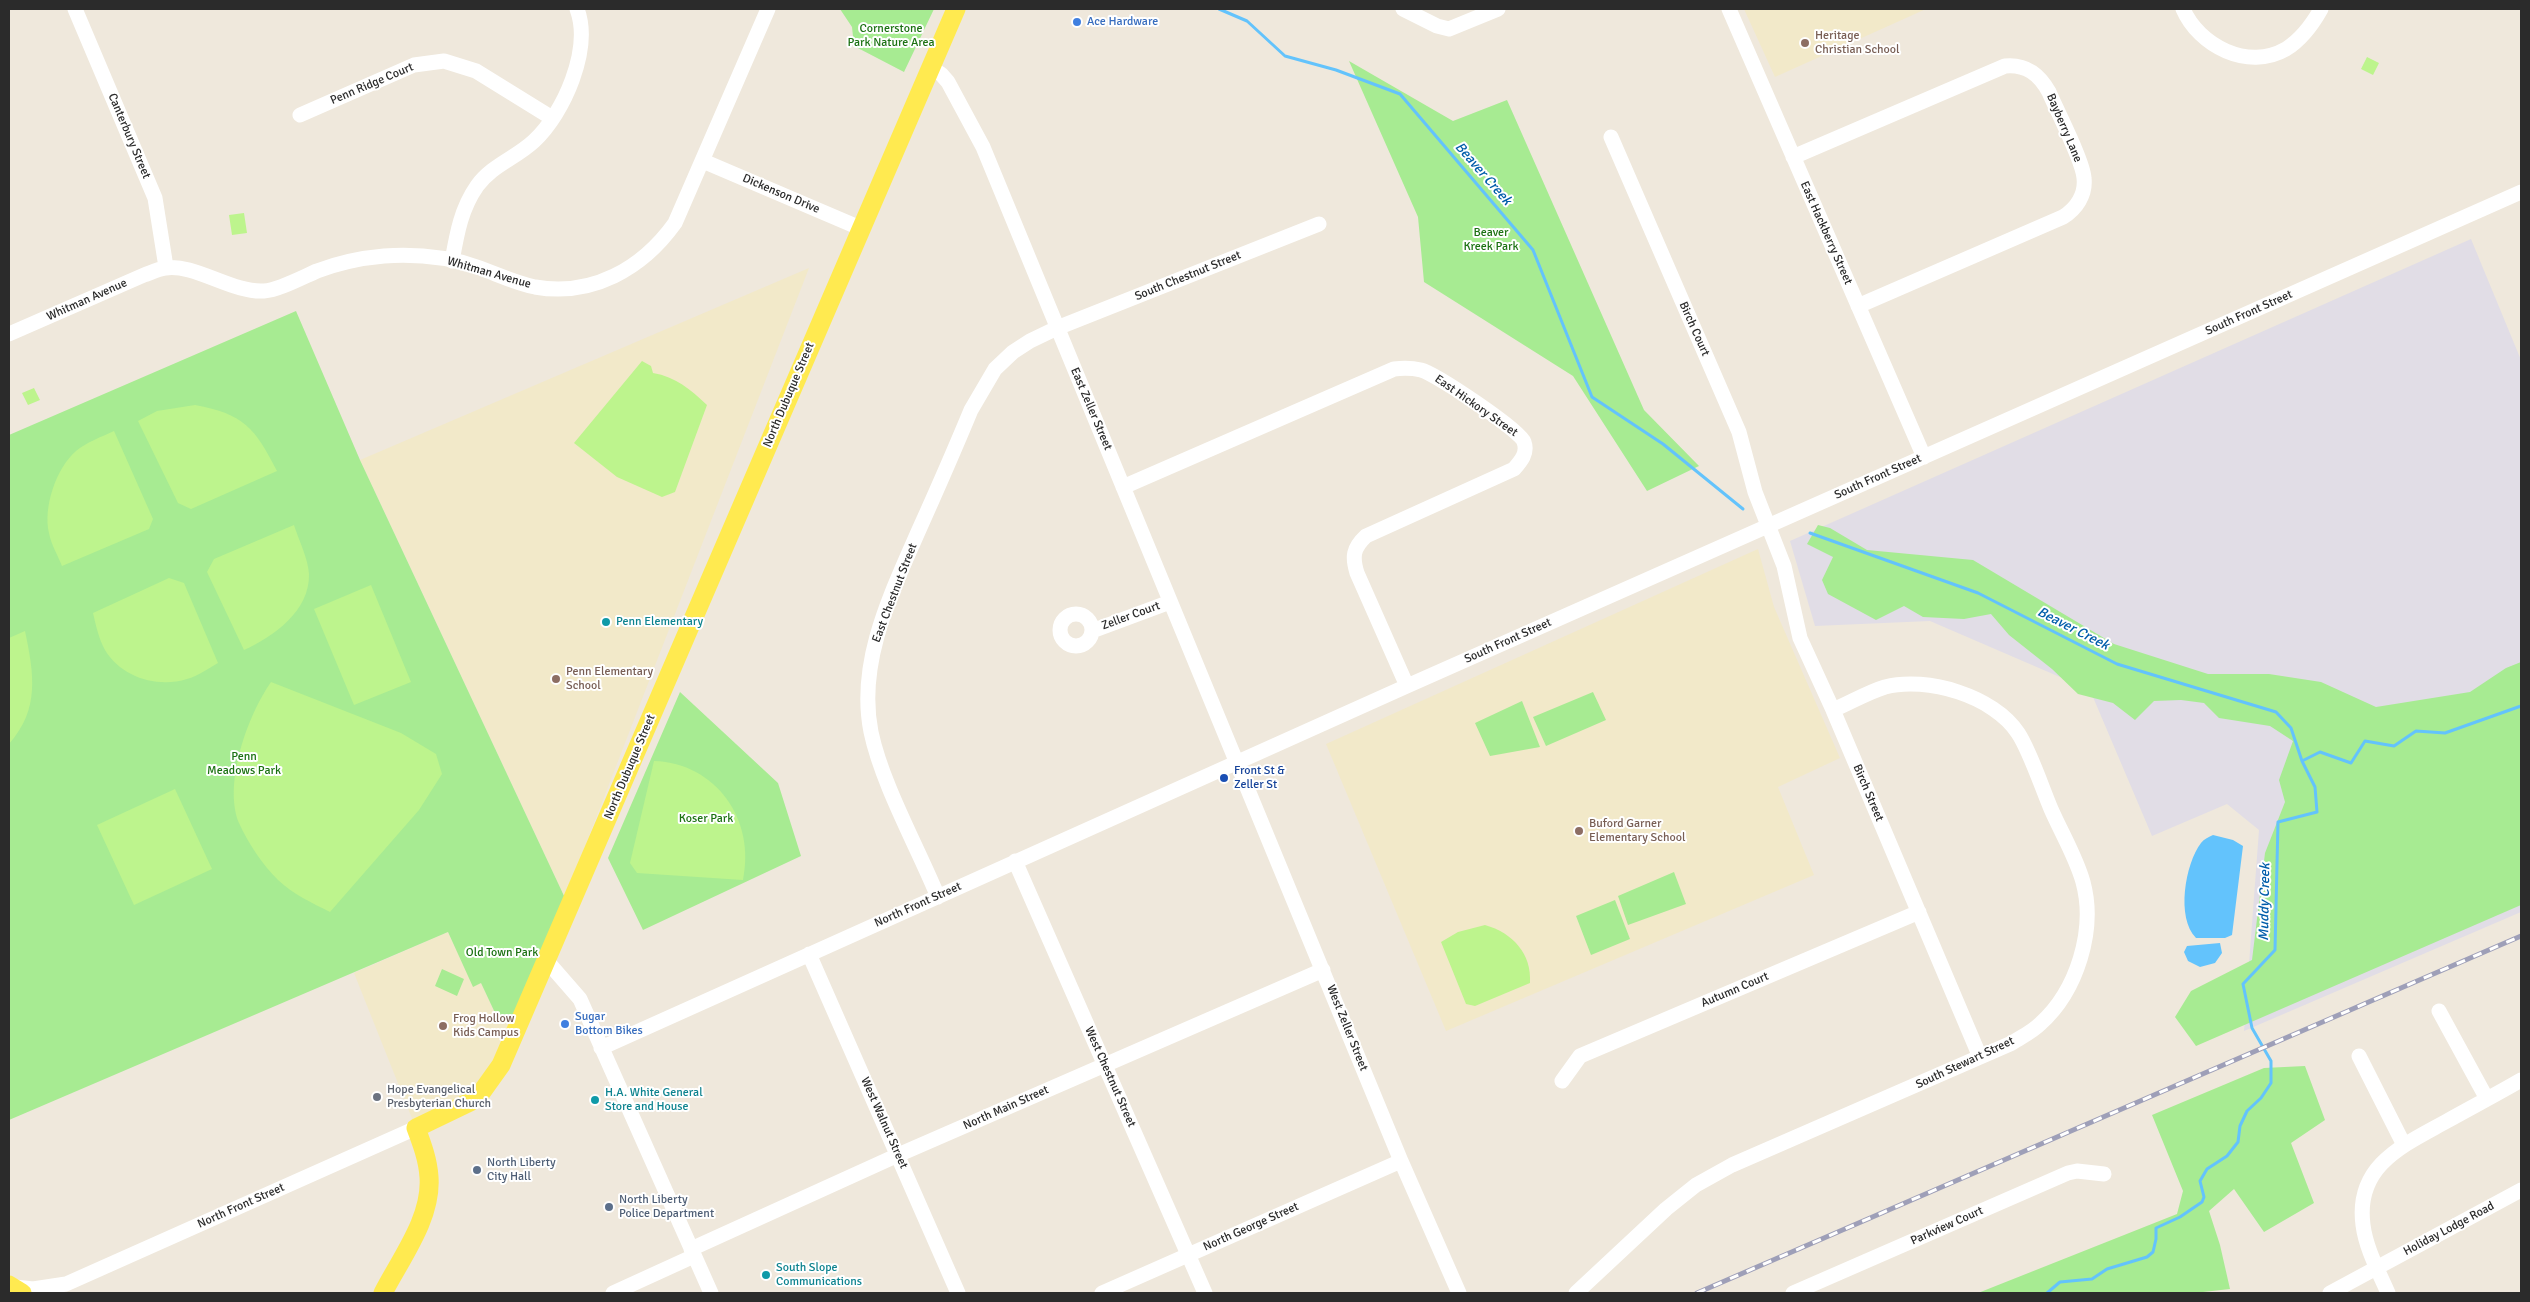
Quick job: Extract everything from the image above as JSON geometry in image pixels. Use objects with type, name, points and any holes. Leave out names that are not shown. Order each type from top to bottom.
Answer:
[{"type":"main road","name":"North Dubuque Street","points":[[416,1128],[462,1107],[480,1093],[501,1065],[590,864],[860,228],[956,9]]},
{"type":"main road","points":[[383,1293],[419,1225],[429,1196],[428,1165],[416,1128]]},
{"type":"street","name":"Canterbury Street","points":[[75,9],[155,198],[166,267]]},
{"type":"street","points":[[452,261],[462,212],[478,185],[500,164],[533,143],[552,118],[565,95],[580,55],[582,33],[577,9]]},
{"type":"street","name":"Whitman Avenue","points":[[9,334],[166,267],[196,272],[248,290],[266,291],[320,270],[359,260],[405,256],[452,261],[476,267],[516,282],[554,289],[578,288],[617,276],[640,261],[663,240],[678,217],[768,9]]},
{"type":"street","points":[[1403,9],[1437,26],[1449,29],[1498,9]]},
{"type":"street","name":"East Hackberry Street","points":[[1728,9],[1924,457]]},
{"type":"street","points":[[2183,9],[2187,19],[2202,37],[2222,50],[2244,56],[2265,55],[2284,50],[2300,38],[2312,25],[2321,9]]},
{"type":"street","name":"Penn Ridge Court","points":[[300,115],[414,65],[444,61],[476,71],[552,118]]},
{"type":"street","name":"Bayberry Lane","points":[[1793,157],[2005,66],[2029,69],[2044,82],[2049,92],[2083,172],[2084,187],[2081,198],[2076,206],[2063,217],[1858,306]]},
{"type":"street","name":"East Zeller Street","points":[[930,67],[941,74],[948,82],[983,147],[1236,762]]},
{"type":"street","name":"Birch Court","points":[[1611,137],[1739,432],[1755,492],[1767,525]]},
{"type":"street","name":"Dickenson Drive","points":[[703,160],[860,228]]},
{"type":"street","name":"South Front Street","points":[[1236,762],[2521,192]]},
{"type":"street","name":"South Chestnut Street","points":[[1057,328],[1319,224]]},
{"type":"street","name":"East Chestnut Street","points":[[938,896],[886,776],[871,732],[868,703],[874,645],[905,562],[971,410],[986,383],[995,370],[1013,352],[1057,328]]},
{"type":"street","name":"East Hickory Street","points":[[1123,487],[1394,369],[1411,368],[1432,374],[1513,428],[1520,434],[1524,442],[1525,452],[1522,460],[1514,469],[1366,536],[1357,544],[1353,561],[1357,573],[1407,686]]},
{"type":"street","name":"Birch Street","points":[[1767,525],[1784,566],[1800,638],[1833,710],[1980,1057]]},
{"type":"street","name":"Zeller Court","points":[[1092,631],[1170,602]]},
{"type":"street","name":"South Stewart Street","points":[[1576,1293],[1666,1209],[1696,1185],[1732,1165],[2012,1043],[2040,1024],[2059,1002],[2074,978],[2084,946],[2087,911],[2083,882],[2018,733],[1997,711],[1975,699],[1932,684],[1885,687],[1833,710]]},
{"type":"street","name":"North Front Street","points":[[601,1048],[1236,762]]},
{"type":"street","name":"West Zeller Street","points":[[1236,762],[1401,1161],[1459,1293]]},
{"type":"street","name":"West Chestnut Street","points":[[1015,861],[1205,1293]]},
{"type":"street","name":"Autumn Court","points":[[1562,1081],[1580,1056],[1919,912]]},
{"type":"street","name":"West Walnut Street","points":[[809,954],[958,1293]]},
{"type":"street","points":[[546,960],[580,999],[711,1293]]},
{"type":"street","name":"North Main Street","points":[[613,1293],[693,1252],[898,1155],[1323,970]]},
{"type":"street","points":[[2439,1011],[2487,1099]]},
{"type":"street","points":[[2359,1056],[2404,1145]]},
{"type":"street","points":[[2388,1293],[2364,1232],[2362,1200],[2371,1176],[2379,1166],[2404,1145],[2521,1080]]},
{"type":"street","name":"North Front Street","points":[[13,1287],[63,1289],[416,1128]]},
{"type":"street","name":"North George Street","points":[[1102,1293],[1401,1161]]},
{"type":"street","name":"Parkview Court","points":[[1792,1293],[2068,1173],[2077,1171],[2104,1174]]},
{"type":"street","name":"Holiday Lodge Road","points":[[2330,1293],[2521,1190]]},
{"type":"shaded area","name":"Heritage Christian School","points":[[1744,9],[1926,9],[1775,77]]},
{"type":"shaded area","points":[[2471,239],[2521,360],[2521,912],[2244,1031],[2259,830],[2227,804],[2152,836],[2090,690],[1930,621],[1815,626],[1790,541]]},
{"type":"shaded area","name":"Penn Elementary School","points":[[809,268],[565,898],[360,460]]},
{"type":"shaded area","name":"Buford Garner Elementary School","points":[[1758,549],[1774,607],[1840,758],[1778,787],[1814,875],[1446,1031],[1326,744]]},
{"type":"shaded area","name":"Frog Hollow Kids Campus","points":[[448,932],[473,986],[481,983],[496,1015],[512,1023],[502,1048],[473,1089],[458,1100],[413,1121],[354,973]]},
{"type":"green space","name":"Cornerstone Park Nature Area","points":[[840,9],[934,9],[904,72],[854,46],[852,27]]},
{"type":"green space","points":[[2367,57],[2379,63],[2373,75],[2361,69]]},
{"type":"green space","name":"Beaver Kreek Park","points":[[1349,61],[1453,121],[1507,100],[1644,410],[1699,466],[1647,491],[1573,376],[1424,282],[1418,217]]},
{"type":"green space","points":[[244,213],[247,233],[232,235],[229,215]]},
{"type":"green space","name":"Penn Meadows Park","points":[[296,311],[360,460],[565,898],[512,1023],[496,1015],[481,983],[473,987],[448,932],[9,1120],[9,435]]},
{"type":"green space","points":[[642,361],[651,366],[653,373],[669,377],[682,384],[707,405],[675,492],[662,497],[617,477],[574,443]]},
{"type":"green space","points":[[34,388],[40,400],[28,405],[22,393]]},
{"type":"green space","points":[[195,405],[225,413],[237,418],[246,425],[262,444],[277,471],[191,509],[178,503],[138,421],[157,411]]},
{"type":"green space","points":[[114,431],[153,519],[149,529],[62,566],[51,541],[48,523],[50,501],[57,478],[62,467],[76,451],[89,442]]},
{"type":"green space","points":[[294,525],[309,574],[308,587],[303,600],[297,611],[278,630],[244,650],[207,572],[214,559]]},
{"type":"green space","points":[[1818,525],[1830,528],[1867,550],[1973,560],[2114,644],[2208,674],[2269,674],[2321,682],[2376,707],[2470,692],[2506,668],[2521,662],[2521,905],[2196,1046],[2175,1017],[2191,991],[2252,960],[2265,853],[2285,802],[2279,780],[2293,741],[2270,726],[2219,718],[2204,703],[2181,700],[2154,701],[2135,720],[2113,703],[2078,694],[2052,669],[2009,635],[1991,614],[1964,619],[1923,617],[1904,606],[1876,620],[1828,594],[1822,580],[1833,557],[1807,544]]},
{"type":"green space","points":[[169,578],[184,583],[218,663],[187,679],[164,682],[153,681],[131,674],[112,660],[101,641],[93,613]]},
{"type":"green space","points":[[371,585],[411,682],[354,705],[314,609]]},
{"type":"green space","points":[[25,631],[31,662],[32,690],[26,718],[9,744],[9,638]]},
{"type":"green space","points":[[271,682],[401,733],[436,754],[442,774],[419,810],[330,912],[296,894],[278,880],[261,860],[239,823],[235,807],[234,789],[240,750],[254,712]]},
{"type":"green space","name":"Koser Park","points":[[680,692],[778,783],[801,856],[643,930],[608,858]]},
{"type":"green space","points":[[1593,692],[1606,720],[1546,746],[1533,717]]},
{"type":"green space","points":[[1522,701],[1540,747],[1490,756],[1475,723]]},
{"type":"green space","points":[[654,761],[676,764],[696,772],[713,784],[727,799],[737,817],[743,836],[745,858],[743,880],[637,873],[630,863]]},
{"type":"green space","points":[[175,789],[212,869],[134,905],[97,825]]},
{"type":"green space","points":[[1674,872],[1686,904],[1628,925],[1618,896]]},
{"type":"green space","points":[[1615,900],[1630,939],[1591,955],[1576,916]]},
{"type":"green space","points":[[1485,925],[1504,933],[1519,946],[1528,963],[1530,983],[1475,1006],[1466,1004],[1441,942],[1458,932]]},
{"type":"green space","points":[[442,969],[464,979],[457,996],[435,986]]},
{"type":"green space","points":[[2305,1066],[2325,1120],[2291,1143],[2314,1203],[2264,1232],[2234,1189],[2209,1211],[2220,1245],[2230,1289],[2194,1293],[1978,1293],[2177,1214],[2183,1191],[2152,1115],[2264,1068]]},
{"type":"water","points":[[2213,835],[2233,840],[2243,846],[2232,935],[2225,938],[2196,938],[2186,918],[2185,891],[2187,877],[2195,852],[2205,839]]},
{"type":"water","points":[[2220,943],[2222,953],[2215,963],[2200,967],[2188,961],[2184,952],[2187,946]]},
{"type":"waterway","name":"Beaver Creek","points":[[1219,9],[1247,21],[1285,56],[1336,70],[1400,94],[1533,250],[1592,397],[1663,444],[1743,509]]},
{"type":"waterway","name":"Beaver Creek","points":[[1810,533],[1978,593],[2117,664],[2276,712],[2291,728],[2302,761]]},
{"type":"waterway","name":"Muddy Creek","points":[[2047,1293],[2060,1282],[2092,1279],[2107,1269],[2147,1257],[2153,1252],[2156,1228],[2180,1217],[2202,1202],[2204,1197],[2200,1181],[2207,1169],[2227,1156],[2238,1142],[2240,1126],[2247,1111],[2261,1098],[2271,1083],[2271,1061],[2252,1028],[2243,984],[2275,950],[2278,822],[2317,812],[2315,787],[2302,761],[2320,752],[2351,763],[2365,741],[2394,746],[2416,731],[2445,733],[2521,706]]},
{"type":"railway","points":[[1697,1293],[2521,936]]},
{"type":"place","name":"Ace Hardware","points":[[1077,22]]},
{"type":"place","name":"Heritage Christian School","points":[[1805,43]]},
{"type":"place","name":"Penn Elementary","points":[[606,622]]},
{"type":"place","name":"Penn Elementary School","points":[[556,679]]},
{"type":"place","name":"Front St & Zeller St","points":[[1224,778]]},
{"type":"place","name":"Buford Garner Elementary School","points":[[1579,831]]},
{"type":"place","name":"Sugar Bottom Bikes","points":[[565,1024]]},
{"type":"place","name":"Frog Hollow Kids Campus","points":[[443,1026]]},
{"type":"place","name":"Hope Evangelical Presbyterian Church","points":[[377,1097]]},
{"type":"place","name":"H.A. White General Store and House","points":[[595,1100]]},
{"type":"place","name":"North Liberty City Hall","points":[[477,1170]]},
{"type":"place","name":"North Liberty Police Department","points":[[609,1207]]},
{"type":"place","name":"South Slope Communications","points":[[766,1275]]},
{"type":"park label","name":"Old Town Park","points":[[502,953]]}]
